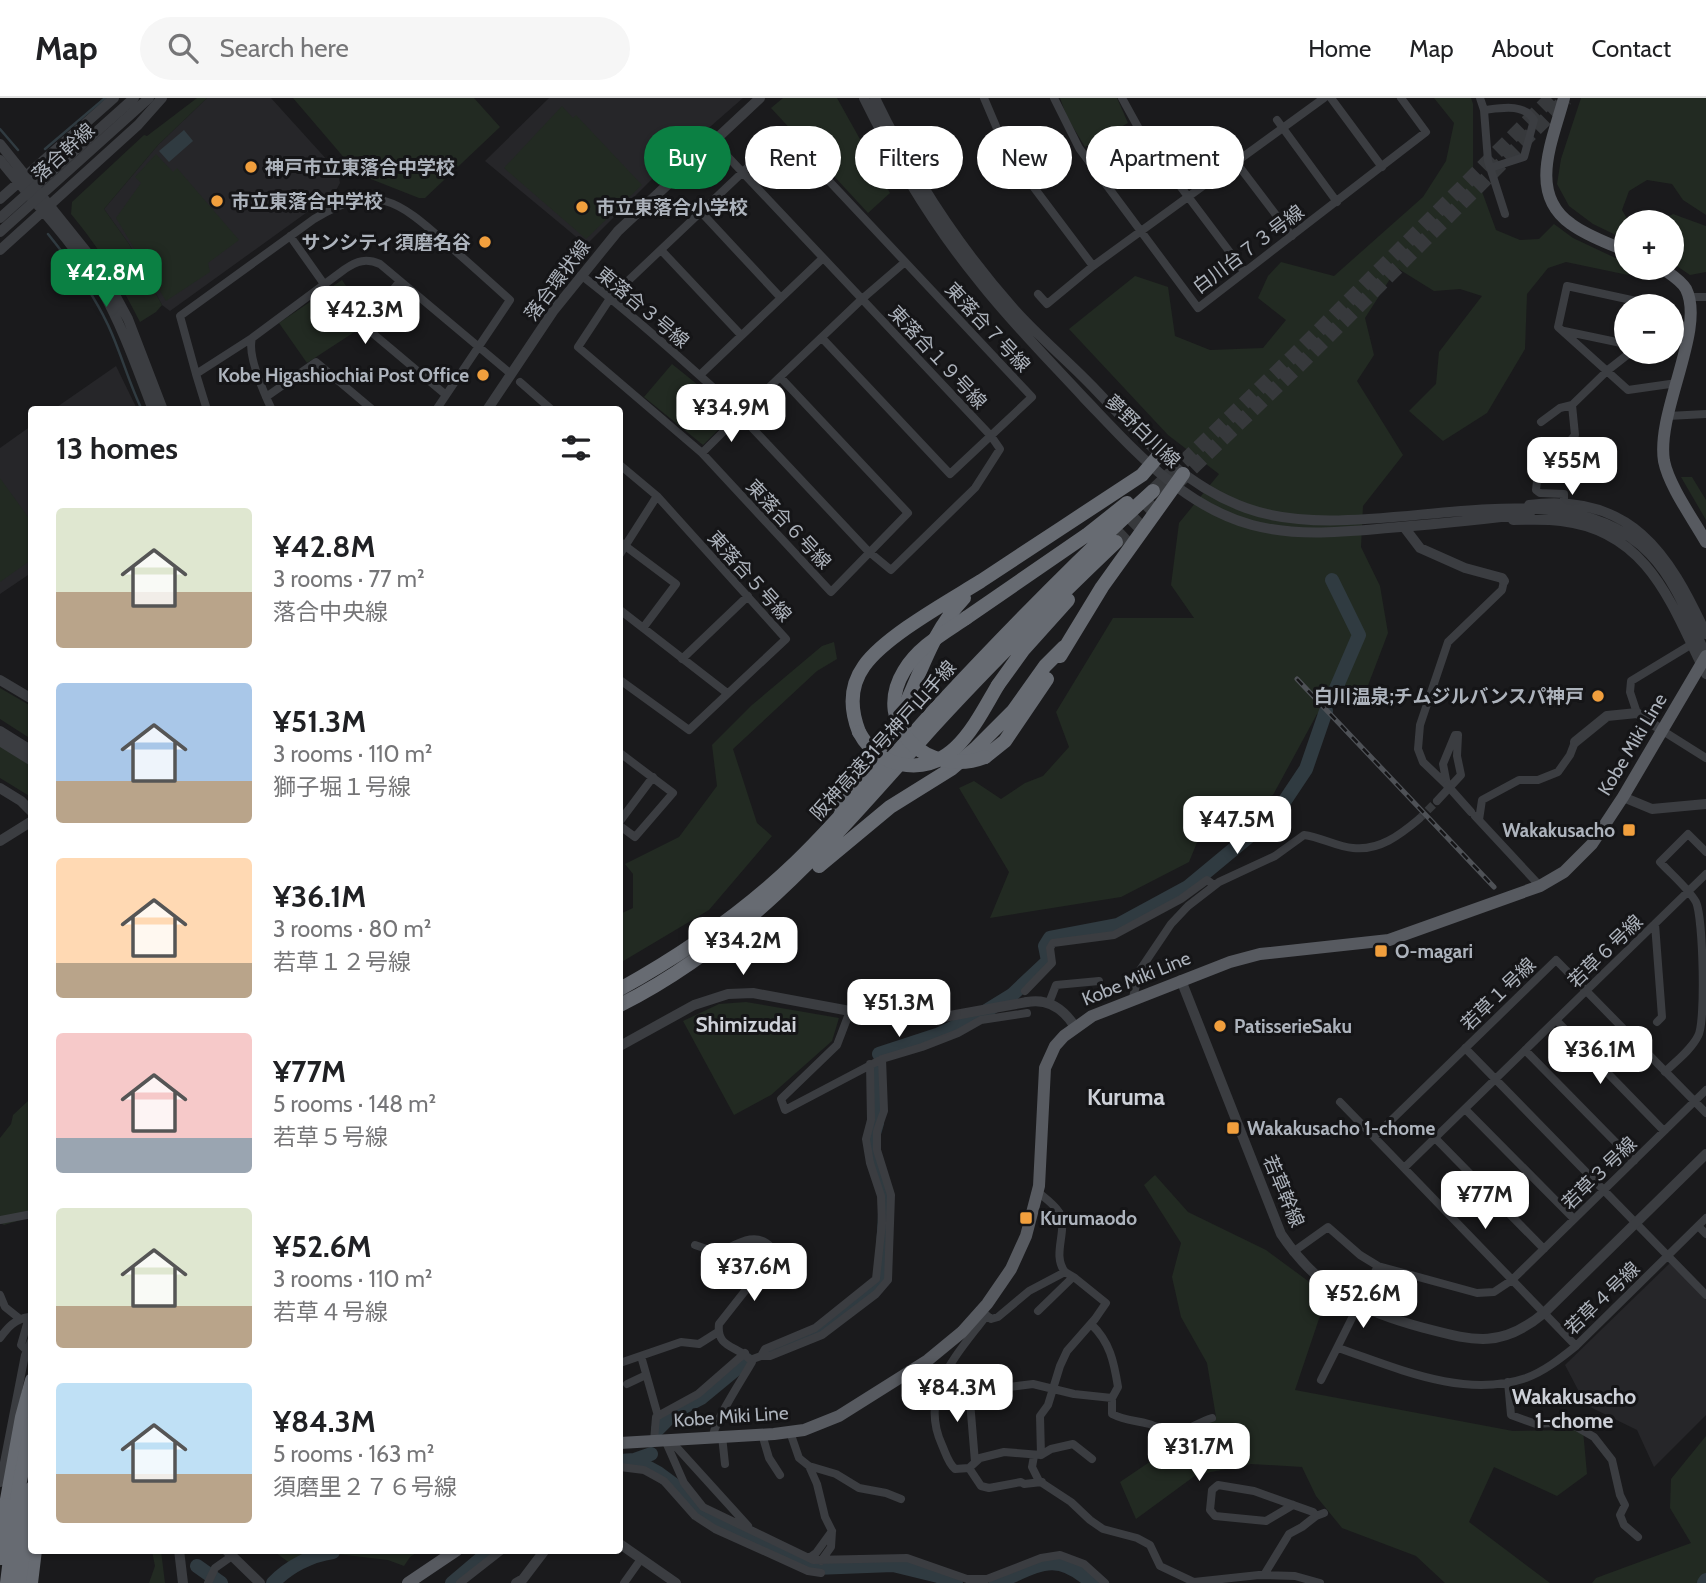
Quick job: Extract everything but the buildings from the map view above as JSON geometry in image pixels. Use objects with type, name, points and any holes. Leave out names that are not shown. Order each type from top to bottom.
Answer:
[{"type":"highway","points":[[756,898],[832,812],[881,749],[902,712],[939,628],[953,609],[979,582],[1142,475],[1155,460]]},
{"type":"highway","points":[[732,932],[761,917],[874,819],[951,769],[1013,711],[1045,666],[1064,647],[1102,587],[1179,480]]},
{"type":"highway","name":"阪神高速31号神戸山手線","points":[[623,987],[678,955],[756,898],[796,862],[837,819],[939,705],[1045,594],[1151,489],[927,645],[909,664],[897,685],[895,709],[906,737],[923,754],[937,760],[959,764],[985,757],[1005,741],[1024,716],[1057,664],[1064,647]]},
{"type":"highway","name":"阪神高速31号神戸山手線","points":[[623,1003],[688,965],[779,893],[832,841],[1013,642],[1116,542],[1024,649],[961,744],[932,764],[910,765],[885,759],[869,747],[853,717],[852,693],[864,665],[907,630],[979,582]]},
{"type":"highway","points":[[0,1558],[6,1505],[28,1395]]},
{"type":"highway","points":[[7,1583],[19,1486],[28,1442]]},
{"type":"highway","points":[[19,1583],[28,1517]]},
{"type":"highway","points":[[31,1583],[35,1554]]},
{"type":"main road","points":[[1564,98],[1546,162],[1544,181],[1549,198],[1570,224],[1614,245]]},
{"type":"main road","points":[[1677,280],[1690,297],[1692,311],[1663,442],[1667,470],[1706,542]]},
{"type":"main road","name":"Kobe Miki Line","points":[[623,1443],[790,1432],[816,1426],[839,1416],[928,1360],[984,1314],[1015,1260],[1033,1216],[1038,1192],[1045,1068],[1055,1046],[1075,1027],[1092,1016],[1230,962],[1260,954],[1389,940],[1540,886],[1564,872],[1592,844],[1705,662]]},
{"type":"main road","points":[[410,1582],[451,1554]]},
{"type":"street","points":[[0,199],[114,98]]},
{"type":"street","name":"落合幹線","points":[[0,218],[134,98]]},
{"type":"street","name":"落合幹線","points":[[0,232],[149,98]]},
{"type":"street","points":[[0,250],[138,125],[162,98]]},
{"type":"street","name":"落合環状線","points":[[729,126],[760,98]]},
{"type":"street","name":"夢野白川線","points":[[863,98],[924,205],[979,282],[1027,337],[1155,460],[1220,513],[1249,524],[1283,531],[1326,533],[1477,520],[1543,511]]},
{"type":"street","name":"夢野白川線","points":[[874,98],[906,157],[975,261],[1021,316],[1155,460]]},
{"type":"street","points":[[984,98],[1004,145],[1093,266]]},
{"type":"street","points":[[1054,98],[1079,148],[1142,232]]},
{"type":"street","points":[[1122,98],[1144,138],[1244,271]]},
{"type":"street","points":[[1244,157],[1324,98]]},
{"type":"street","points":[[1331,98],[1382,167]]},
{"type":"street","name":"白川台７３号線","points":[[1142,232],[1198,308],[1426,132],[1401,98]]},
{"type":"street","points":[[1480,98],[1484,110],[1490,168],[1505,214]]},
{"type":"street","points":[[1484,110],[1511,102],[1534,120],[1524,157],[1490,168]]},
{"type":"street","points":[[1277,120],[1337,202]]},
{"type":"street","name":"東落合７号線","points":[[743,173],[784,134],[1032,397],[950,474],[822,338]]},
{"type":"street","points":[[0,144],[100,287],[122,329],[151,406]]},
{"type":"street","points":[[0,160],[22,179]]},
{"type":"street","points":[[731,160],[862,299]]},
{"type":"street","points":[[611,298],[743,173]]},
{"type":"street","points":[[1244,173],[1292,236]]},
{"type":"street","name":"落合環状線","points":[[490,406],[581,275],[618,231],[662,189]]},
{"type":"street","points":[[1038,294],[1047,304],[1093,266],[1200,189]]},
{"type":"street","points":[[206,406],[180,316],[337,205],[356,200],[388,201],[404,209],[423,222],[510,300],[439,406]]},
{"type":"street","points":[[46,209],[97,264],[116,295],[161,406]]},
{"type":"street","points":[[701,212],[782,298]]},
{"type":"street","points":[[290,236],[324,284]]},
{"type":"street","points":[[661,250],[741,335]]},
{"type":"street","points":[[699,375],[823,258]]},
{"type":"street","points":[[196,374],[252,338],[356,262],[370,260],[380,264],[511,374]]},
{"type":"street","points":[[702,453],[862,299],[905,262]]},
{"type":"street","name":"東落合３号線","points":[[581,275],[611,298],[738,410],[868,551],[891,570],[975,488],[1000,449],[991,436]]},
{"type":"street","points":[[400,281],[365,326],[446,395]]},
{"type":"street","points":[[1614,296],[1567,286],[1559,327],[1628,390],[1677,383]]},
{"type":"street","points":[[1690,297],[1706,297]]},
{"type":"street","name":"東落合６号線","points":[[611,298],[578,347],[702,453],[831,592],[868,551],[908,513],[780,377]]},
{"type":"street","name":"東落合１９号線","points":[[862,299],[991,436]]},
{"type":"street","points":[[1563,330],[1614,341]]},
{"type":"street","points":[[252,338],[251,348],[270,406]]},
{"type":"street","points":[[266,397],[316,362],[368,406]]},
{"type":"street","points":[[1541,422],[1560,408],[1572,405],[1616,364]]},
{"type":"street","points":[[520,382],[547,406]]},
{"type":"street","points":[[538,406],[541,401]]},
{"type":"street","points":[[1564,503],[1564,494],[1540,494],[1536,489],[1537,481],[1547,466],[1575,435],[1572,405]]},
{"type":"street","points":[[1668,416],[1706,414]]},
{"type":"street","name":"東落合５号線","points":[[623,468],[657,496],[786,639],[689,730],[623,682]]},
{"type":"street","name":"夢野白川線","points":[[1179,480],[1247,508],[1298,520],[1362,520],[1512,507],[1570,512],[1595,519],[1629,536],[1657,561],[1672,583],[1705,662]]},
{"type":"street","points":[[623,544],[657,496]]},
{"type":"street","points":[[1512,507],[1564,503],[1594,509],[1615,517],[1661,551],[1677,575],[1706,634]]},
{"type":"street","points":[[1477,520],[1562,521],[1589,528],[1616,540],[1634,552],[1654,573],[1692,644],[1705,662]]},
{"type":"street","points":[[1404,527],[1420,548],[1465,568],[1502,578],[1504,581],[1502,590],[1448,642],[1420,725],[1418,749],[1423,762],[1540,886]]},
{"type":"street","points":[[623,548],[676,584],[643,628]]},
{"type":"street","points":[[682,659],[748,596]]},
{"type":"street","points":[[623,612],[727,693]]},
{"type":"street","points":[[1692,644],[1631,681],[1630,692],[1637,713],[1706,758]]},
{"type":"street","points":[[0,680],[28,697]]},
{"type":"street","points":[[1479,820],[1482,800],[1520,780],[1538,780],[1558,772],[1570,755],[1574,742],[1608,716],[1637,713]]},
{"type":"street","points":[[0,731],[28,748]]},
{"type":"street","points":[[1437,801],[1461,775],[1457,756],[1458,735],[1455,735],[1443,764],[1447,785]]},
{"type":"street","points":[[0,741],[28,758]]},
{"type":"street","points":[[623,755],[673,793],[635,838],[623,827]]},
{"type":"street","points":[[623,820],[653,777]]},
{"type":"street","points":[[0,788],[28,808]]},
{"type":"street","points":[[1623,797],[1652,808],[1706,804]]},
{"type":"street","points":[[1132,1002],[1140,970],[1154,947],[1188,906],[1214,885],[1252,864],[1275,856],[1304,835],[1353,849],[1382,845],[1403,833],[1419,819]]},
{"type":"street","points":[[0,841],[28,824]]},
{"type":"street","points":[[1665,1072],[1699,1035],[1704,983],[1700,918],[1695,902],[1660,862],[1688,834],[1706,852]]},
{"type":"street","name":"若草６号線","points":[[1405,1168],[1706,874]]},
{"type":"street","points":[[1026,996],[1052,963],[1050,948],[1054,943],[1114,935],[1181,900],[1206,880],[1214,885]]},
{"type":"street","points":[[1655,924],[1662,1017],[1657,1021]]},
{"type":"street","name":"若草１号線","points":[[1374,1137],[1556,960],[1706,1113]]},
{"type":"street","name":"若草幹線","points":[[1181,980],[1277,1226],[1293,1252],[1319,1280],[1359,1307],[1396,1321],[1481,1340],[1509,1336],[1525,1328],[1544,1313],[1706,1154]]},
{"type":"street","points":[[1049,1003],[1056,985],[1099,982]]},
{"type":"street","points":[[623,1044],[694,1006],[728,993],[753,993],[882,1017],[928,1020],[1026,996],[1049,1003],[1066,1014],[1075,1027]]},
{"type":"street","points":[[850,1011],[837,1045],[780,1098],[785,1110],[882,1059],[938,1041],[981,1020],[1027,1013]]},
{"type":"street","points":[[1556,1020],[1664,1131]]},
{"type":"street","points":[[1465,1048],[1706,1295]]},
{"type":"street","points":[[1525,1050],[1634,1161]]},
{"type":"street","points":[[882,1059],[884,1111],[877,1131],[877,1150],[891,1195],[888,1280],[876,1293],[822,1335],[769,1356],[748,1356],[698,1394],[658,1416],[654,1424],[684,1483],[704,1507],[809,1558],[821,1561],[884,1557],[907,1559],[967,1579],[987,1579],[1041,1558],[1060,1555],[1084,1564],[1105,1583]]},
{"type":"street","points":[[761,1356],[765,1349],[815,1328],[876,1279],[882,1223],[881,1196],[870,1163],[866,1139],[872,1107],[870,1064]]},
{"type":"street","name":"若草３号線","points":[[1293,1252],[1328,1227],[1360,1255],[1378,1266],[1477,1293],[1494,1292],[1512,1280],[1706,1090]]},
{"type":"street","points":[[1340,1102],[1576,1346]]},
{"type":"street","points":[[1465,1109],[1574,1219]]},
{"type":"street","points":[[1435,1138],[1544,1249]]},
{"type":"street","points":[[1038,1192],[1057,1209],[1062,1219],[1059,1260],[1065,1272],[1106,1303],[1067,1351],[1048,1405],[1041,1416],[1038,1455],[1032,1467],[1033,1473],[1103,1528],[1137,1538],[1150,1545],[1160,1566],[1194,1582],[1264,1575],[1295,1576],[1320,1583]]},
{"type":"street","points":[[0,1220],[28,1215]]},
{"type":"street","name":"若草４号線","points":[[1338,1348],[1404,1370],[1459,1384],[1496,1385],[1528,1377],[1553,1364],[1576,1346],[1706,1218]]},
{"type":"street","points":[[1698,1226],[1706,1234]]},
{"type":"street","points":[[695,1245],[718,1252],[755,1237],[765,1240],[771,1247],[767,1263],[719,1324],[718,1332],[723,1342],[748,1356],[752,1362],[717,1420],[725,1464]]},
{"type":"street","points":[[1321,1380],[1378,1266]]},
{"type":"street","points":[[1065,1272],[1029,1291],[998,1317],[991,1319],[984,1314],[944,1373],[936,1398],[936,1420],[939,1438],[955,1469],[1004,1452],[1038,1455],[1073,1444],[1092,1459]]},
{"type":"street","points":[[1038,1311],[1073,1278]]},
{"type":"street","points":[[0,1295],[5,1307],[20,1319]]},
{"type":"street","points":[[0,1338],[8,1328],[28,1316]]},
{"type":"street","points":[[0,1483],[27,1352],[21,1345],[28,1322]]},
{"type":"street","points":[[1091,1324],[1101,1334],[1113,1357],[1118,1387],[1112,1398],[1112,1414],[1127,1421],[1151,1424],[1164,1431],[1182,1431],[1212,1418]]},
{"type":"street","points":[[623,1362],[681,1342],[699,1344],[718,1332]]},
{"type":"street","points":[[641,1356],[658,1416]]},
{"type":"street","points":[[944,1373],[971,1384],[1009,1387],[1033,1384],[1112,1398]]},
{"type":"street","points":[[627,1384],[646,1375]]},
{"type":"street","points":[[1508,1382],[1511,1415],[1536,1424],[1568,1422],[1594,1437],[1612,1460],[1625,1505],[1619,1515],[1624,1525],[1639,1537]]},
{"type":"street","points":[[971,1384],[972,1465],[978,1483],[989,1488],[1021,1482],[1042,1482]]},
{"type":"street","points":[[0,1432],[11,1425]]},
{"type":"street","points":[[790,1432],[799,1458],[809,1465],[836,1474],[859,1488],[901,1499]]},
{"type":"street","points":[[762,1434],[769,1458],[780,1475]]},
{"type":"street","points":[[663,1440],[751,1530]]},
{"type":"street","points":[[809,1465],[817,1484],[821,1507],[832,1531],[831,1547],[821,1561]]},
{"type":"street","points":[[623,1467],[644,1470],[664,1481],[695,1516],[715,1529],[808,1572],[821,1573]]},
{"type":"street","points":[[1264,1575],[1286,1537],[1320,1515],[1313,1512],[1254,1491],[1218,1485],[1212,1490],[1210,1510],[1215,1516],[1266,1521],[1293,1505]]},
{"type":"street","points":[[809,1558],[817,1553],[832,1531]]},
{"type":"street","points":[[0,1534],[28,1536]]},
{"type":"street","points":[[623,1546],[676,1583]]},
{"type":"street","points":[[179,1554],[183,1583]]},
{"type":"street","points":[[209,1581],[215,1568],[228,1554]]},
{"type":"street","points":[[230,1554],[260,1583]]},
{"type":"street","points":[[460,1583],[497,1554]]},
{"type":"street","points":[[516,1583],[523,1579],[542,1554]]},
{"type":"street","points":[[624,1583],[641,1559]]},
{"type":"shaded area","points":[[197,98],[207,98],[158,145],[104,209],[129,244],[162,305],[140,322],[109,266],[71,214],[72,202],[144,135],[147,136]]},
{"type":"shaded area","name":"市立東落合中学校","points":[[207,98],[271,98],[338,172],[340,183],[335,192],[170,311],[162,305],[129,244],[104,209],[158,145]]},
{"type":"shaded area","points":[[293,98],[474,98],[500,127],[425,198],[419,198],[358,174]]},
{"type":"shaded area","name":"市立東落合小学校","points":[[549,98],[743,98],[711,126],[644,126],[644,187],[586,245],[485,161]]},
{"type":"shaded area","points":[[783,98],[837,98],[855,130],[855,189],[888,189],[890,193],[868,213],[841,184],[841,126],[788,126],[771,108]]},
{"type":"shaded area","points":[[1060,98],[1117,98],[1128,123],[1123,126],[1086,126],[1085,147],[1067,117]]},
{"type":"shaded area","points":[[1434,98],[1471,98],[1473,167],[1496,230],[1520,240],[1539,239],[1554,224],[1573,238],[1614,257],[1614,272],[1566,262],[1548,268],[1527,294],[1525,349],[1487,413],[1443,441],[1409,411],[1436,384],[1439,352],[1482,296],[1460,289],[1434,291],[1397,268],[1365,318],[1374,355],[1357,381],[1403,455],[1363,506],[1361,547],[1380,586],[1388,633],[1367,688],[1317,714],[1273,795],[1207,818],[1189,862],[1121,897],[990,918],[1009,872],[959,788],[974,781],[1001,799],[1025,783],[1043,776],[1069,747],[1056,712],[1113,618],[1194,618],[1171,585],[1179,523],[1219,474],[1168,435],[1069,329],[1135,276],[1168,287],[1175,336],[1210,350],[1263,348],[1286,320],[1258,298],[1268,276],[1281,262],[1334,276],[1423,197],[1446,161],[1454,123]]},
{"type":"shaded area","points":[[1581,98],[1706,98],[1706,215],[1683,200],[1672,184],[1647,180],[1629,191],[1622,210],[1614,210],[1614,234],[1593,224],[1569,206],[1557,184],[1561,159]]},
{"type":"shaded area","points":[[562,106],[573,118],[576,115],[642,185],[586,239],[504,168]]},
{"type":"shaded area","points":[[184,130],[193,141],[169,162],[159,151]]},
{"type":"shaded area","points":[[156,154],[173,172],[177,168],[239,240],[208,263],[210,272],[166,301],[116,218],[141,183],[135,177]]},
{"type":"shaded area","points":[[1684,218],[1706,226],[1706,272],[1690,275],[1684,271]]},
{"type":"shaded area","points":[[342,280],[367,317],[359,329],[307,363],[279,323]]},
{"type":"shaded area","points":[[672,364],[734,414],[703,445],[644,397]]},
{"type":"shaded area","points":[[116,366],[136,406],[58,406]]},
{"type":"shaded area","points":[[28,428],[28,575],[0,594],[0,448]]},
{"type":"shaded area","points":[[1681,477],[1692,477],[1706,500],[1706,520]]},
{"type":"shaded area","points":[[0,478],[28,517],[28,562],[0,582]]},
{"type":"shaded area","points":[[834,642],[837,659],[817,671],[733,749],[757,823],[772,836],[709,910],[623,961],[623,913],[633,908],[633,874],[625,864],[679,837],[717,786],[712,745],[752,705],[822,646]]},
{"type":"shaded area","points":[[0,688],[28,704],[28,737],[0,719]]},
{"type":"shaded area","points":[[0,746],[28,764],[28,795],[0,778]]},
{"type":"shaded area","points":[[746,1002],[839,1018],[832,1041],[771,1095],[734,1115],[683,1021],[719,1004]]},
{"type":"shaded area","points":[[28,1101],[28,1218],[4,1225],[0,1223],[0,1138],[11,1124],[13,1115]]},
{"type":"shaded area","points":[[1155,1175],[1188,1212],[1266,1250],[1327,1295],[1295,1390],[1513,1431],[1583,1430],[1587,1474],[1557,1496],[1494,1467],[1469,1522],[1550,1583],[1445,1583],[1416,1556],[1342,1528],[1316,1496],[1302,1467],[1251,1464],[1196,1475],[1136,1519],[1120,1482],[1216,1417],[1207,1363],[1181,1317],[1172,1277],[1181,1243],[1144,1185]]},
{"type":"shaded area","points":[[1670,1263],[1706,1300],[1706,1415],[1654,1467],[1637,1430],[1586,1405],[1565,1365]]},
{"type":"shaded area","points":[[1706,1436],[1706,1583],[1592,1583],[1596,1578],[1691,1543],[1670,1508],[1671,1479]]},
{"type":"shaded area","points":[[153,1554],[161,1554],[165,1583],[149,1583],[155,1566]]},
{"type":"shaded area","points":[[277,1554],[326,1554],[298,1569]]},
{"type":"shaded area","points":[[337,1554],[414,1554],[404,1566],[388,1560]]},
{"type":"waterway","points":[[45,149],[105,98]]},
{"type":"waterway","points":[[0,129],[18,150]]},
{"type":"waterway","points":[[48,234],[99,308],[140,406]]},
{"type":"waterway","points":[[1331,700],[1359,635],[1332,580]]},
{"type":"waterway","points":[[879,1054],[937,1035],[978,1016],[1012,995],[1048,961],[1045,946],[1050,938],[1118,925],[1188,887],[1276,814],[1306,769],[1326,711]]},
{"type":"waterway","points":[[767,1353],[815,1334],[881,1282],[886,1197],[871,1144],[877,1123],[876,1071]]},
{"type":"waterway","points":[[658,1429],[676,1411],[701,1398],[747,1360]]},
{"type":"waterway","points":[[634,1460],[651,1454]]},
{"type":"waterway","points":[[623,1461],[634,1460],[658,1473],[673,1484],[699,1514],[815,1568],[893,1565],[956,1583]]},
{"type":"waterway","points":[[273,1583],[300,1563],[324,1554]]},
{"type":"waterway","points":[[452,1583],[486,1554]]},
{"type":"waterway","points":[[996,1583],[1046,1564],[1067,1566],[1092,1583]]},
{"type":"waterway","points":[[197,1566],[221,1583]]},
{"type":"tunnel","points":[[1153,491],[1295,354],[1551,98]]},
{"type":"tunnel","points":[[1177,483],[1303,362],[1566,99]]},
{"type":"tunnel","points":[[1116,542],[1160,500]]},
{"type":"tunnel","points":[[1419,819],[1437,801]]},
{"type":"railway","points":[[1297,679],[1494,887]]},
{"type":"place","name":"神戸市立東落合中学校","points":[[251,167]]},
{"type":"place","name":"市立東落合中学校","points":[[217,201]]},
{"type":"place","name":"市立東落合小学校","points":[[582,207]]},
{"type":"place","name":"サンシティ須磨名谷","points":[[485,242]]},
{"type":"place","name":"Kobe Higashiochiai Post Office","points":[[483,375]]},
{"type":"place","name":"白川温泉;チムジルバンスパ神戸","points":[[1598,696]]},
{"type":"place","name":"Wakakusacho","points":[[1629,830]]},
{"type":"place","name":"O-magari","points":[[1381,951]]},
{"type":"place","name":"PatisserieSaku","points":[[1220,1026]]},
{"type":"place","name":"Wakakusacho 1-chome","points":[[1233,1128]]},
{"type":"place","name":"Kurumaodo","points":[[1026,1218]]},
{"type":"district","name":"Shimizudai","points":[[746,1025]]},
{"type":"district","name":"Kuruma","points":[[1126,1097]]},
{"type":"district","name":"Wakakusacho 1-chome","points":[[1574,1409]]}]
